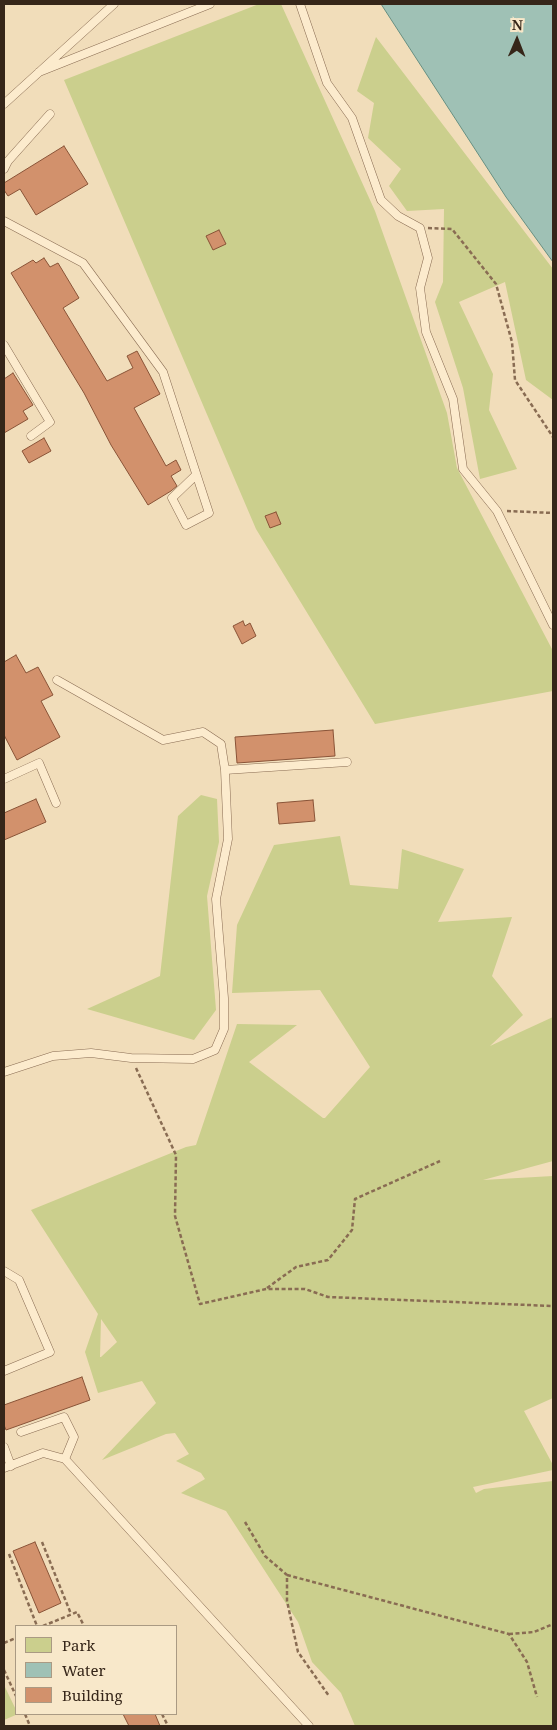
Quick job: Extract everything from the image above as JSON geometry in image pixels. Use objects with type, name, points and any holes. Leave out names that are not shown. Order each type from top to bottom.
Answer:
[{"type":"lane","points":[[4,104],[114,4]]},
{"type":"lane","points":[[39,72],[210,4]]},
{"type":"lane","points":[[300,4],[327,83],[352,118],[382,200],[398,216],[420,228],[428,258],[420,288],[426,332],[453,399],[463,469],[497,511],[553,625]]},
{"type":"lane","points":[[4,168],[50,114]]},
{"type":"lane","points":[[4,221],[83,263],[163,372],[209,513],[186,525],[172,498],[196,475]]},
{"type":"lane","points":[[4,346],[50,422],[31,436]]},
{"type":"lane","points":[[4,1072],[53,1056],[92,1052],[131,1058],[193,1059],[215,1050],[224,1029],[224,998],[216,899],[228,839],[225,770],[221,744],[202,732],[163,740],[57,680]]},
{"type":"lane","points":[[225,770],[347,762]]},
{"type":"lane","points":[[4,779],[38,763],[56,803]]},
{"type":"lane","points":[[4,1271],[19,1280],[50,1352],[4,1371]]},
{"type":"lane","points":[[21,1432],[64,1417],[74,1437],[65,1459]]},
{"type":"lane","points":[[4,1447],[7,1467],[43,1453],[65,1459],[309,1726]]},
{"type":"path","points":[[420,228],[452,229],[496,284],[512,342],[515,380],[553,437]]},
{"type":"path","points":[[497,511],[553,513]]},
{"type":"path","points":[[131,1058],[176,1155],[175,1216],[200,1304],[266,1289],[305,1289],[328,1297],[553,1306]]},
{"type":"path","points":[[266,1289],[296,1268],[328,1260],[352,1230],[355,1199],[440,1161]]},
{"type":"path","points":[[245,1522],[265,1556],[287,1575],[509,1634],[534,1632],[553,1624]]},
{"type":"path","points":[[42,1542],[71,1614]]},
{"type":"path","points":[[9,1554],[37,1625]]},
{"type":"path","points":[[287,1575],[287,1601],[298,1652],[329,1696]]},
{"type":"path","points":[[45,1625],[77,1612],[84,1625]]},
{"type":"path","points":[[509,1634],[527,1662],[538,1697]]},
{"type":"path","points":[[4,1670],[15,1694]]},
{"type":"green space","points":[[259,4],[281,4],[375,211],[447,413],[457,468],[553,651],[553,691],[375,724],[256,529],[64,80]]},
{"type":"green space","points":[[376,37],[553,269],[553,400],[526,380],[505,282],[459,302],[493,374],[489,410],[517,469],[480,479],[463,388],[435,302],[443,282],[444,209],[407,211],[389,186],[401,169],[368,138],[374,103],[357,91]]},
{"type":"green space","points":[[201,795],[217,799],[219,842],[207,896],[216,1010],[194,1040],[87,1009],[160,976],[178,816]]},
{"type":"green space","points":[[340,836],[350,885],[398,889],[402,849],[464,869],[438,922],[512,917],[492,976],[523,1015],[490,1046],[553,1017],[553,1161],[483,1180],[553,1176],[553,1398],[524,1411],[553,1465],[553,1470],[473,1487],[476,1493],[484,1489],[553,1481],[553,1726],[355,1726],[341,1693],[312,1662],[298,1622],[226,1511],[181,1493],[205,1479],[201,1473],[176,1461],[189,1454],[175,1433],[166,1434],[102,1460],[156,1403],[142,1381],[98,1393],[85,1352],[98,1314],[31,1210],[186,1147],[196,1145],[237,1024],[297,1025],[249,1062],[323,1118],[370,1067],[320,990],[232,993],[237,925],[274,845]],"holes":[[[101,1319],[117,1342],[100,1357]]]},
{"type":"green space","points":[[4,1685],[15,1708],[16,1715],[4,1720]]},
{"type":"water","points":[[381,4],[553,4],[553,262],[506,197]]},
{"type":"building","points":[[64,146],[88,184],[36,215],[20,189],[8,196],[4,190],[4,183]]},
{"type":"building","points":[[219,230],[226,244],[213,250],[206,236]]},
{"type":"building","points":[[44,258],[50,267],[58,263],[79,298],[63,308],[107,381],[133,368],[127,356],[137,351],[160,394],[134,408],[166,466],[176,460],[181,470],[171,476],[177,486],[148,505],[111,445],[84,393],[11,273],[33,260],[36,263]]},
{"type":"building","points":[[13,373],[33,405],[23,411],[28,419],[4,433],[4,379]]},
{"type":"building","points":[[44,438],[51,451],[29,463],[22,451]]},
{"type":"building","points":[[276,512],[281,524],[270,528],[265,516]]},
{"type":"building","points":[[243,621],[245,626],[250,623],[256,636],[242,644],[233,626]]},
{"type":"building","points":[[16,655],[26,673],[38,667],[53,695],[41,701],[60,737],[17,760],[4,735],[4,662]]},
{"type":"building","points":[[333,730],[335,756],[237,763],[235,737]]},
{"type":"building","points":[[36,799],[46,822],[4,840],[4,813]]},
{"type":"building","points":[[313,800],[315,821],[279,824],[277,803]]},
{"type":"building","points":[[82,1377],[90,1400],[6,1430],[4,1425],[4,1405]]},
{"type":"building","points":[[35,1542],[61,1603],[39,1613],[13,1551]]},
{"type":"building","points":[[124,1715],[155,1715],[160,1726],[129,1726]]}]
